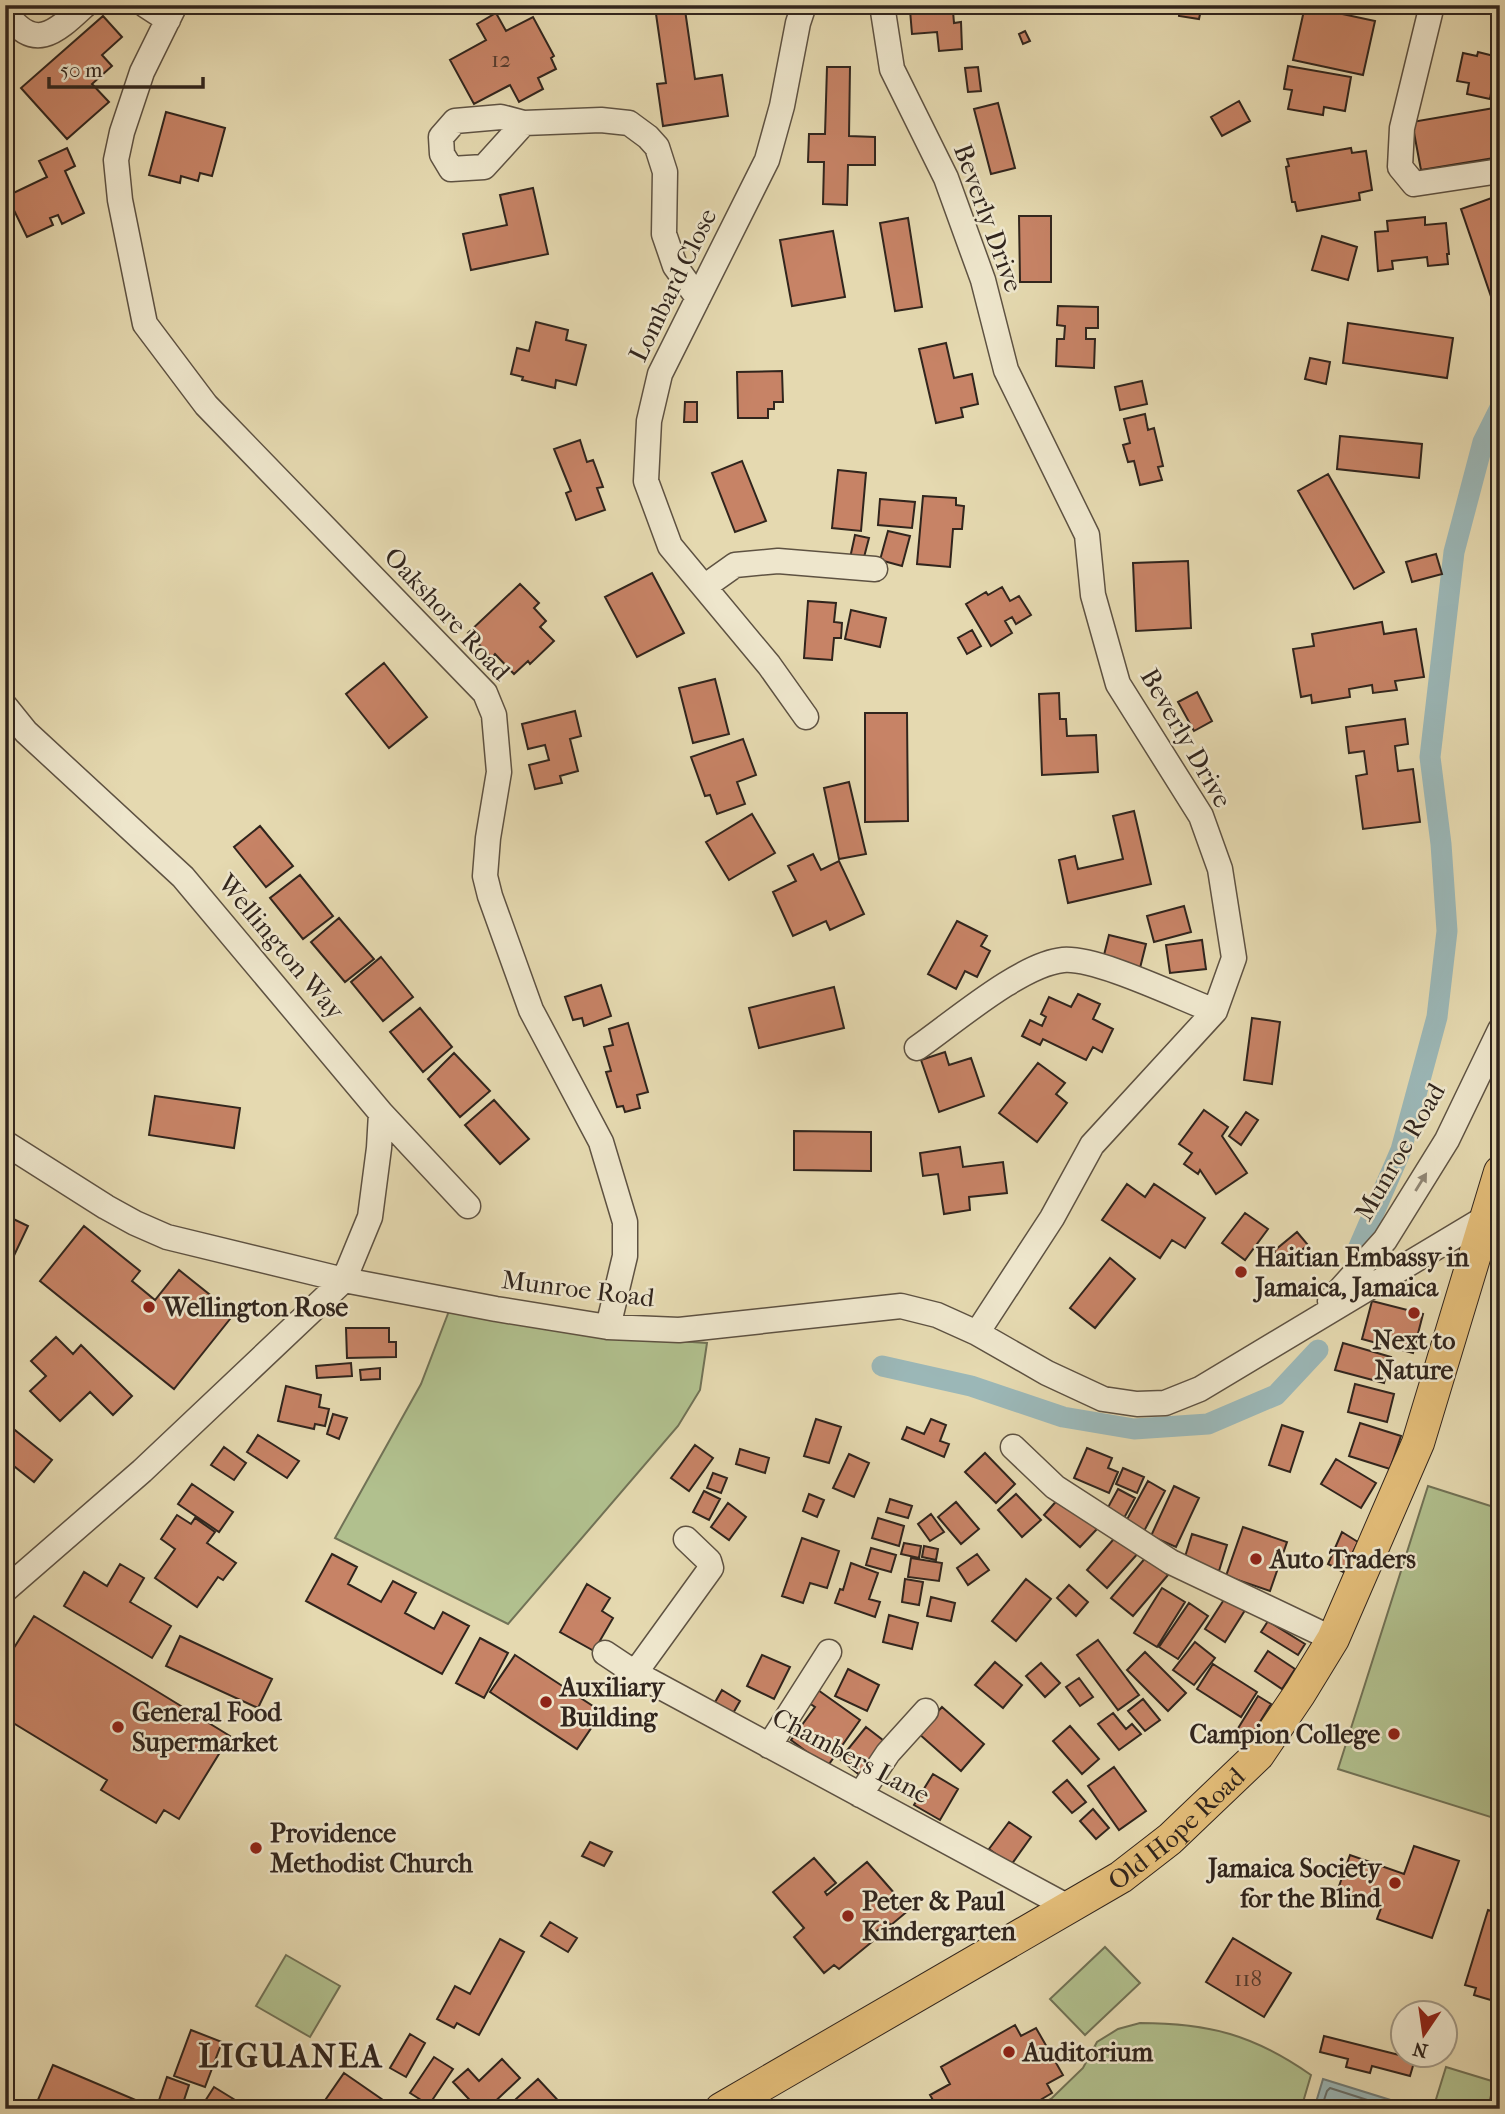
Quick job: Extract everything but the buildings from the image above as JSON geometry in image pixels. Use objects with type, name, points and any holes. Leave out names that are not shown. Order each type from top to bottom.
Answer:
[{"type":"main road","name":"Old Hope Road","points":[[721,2109],[1121,1877],[1170,1839],[1258,1755],[1333,1639],[1418,1443],[1500,1172]]},
{"type":"street","points":[[5,11],[23,32],[41,37],[58,30],[85,5]]},
{"type":"street","points":[[145,5],[171,13]]},
{"type":"street","name":"Lombard Close","points":[[804,5],[782,106],[767,159],[660,374],[649,421],[646,481],[670,546],[769,665],[806,717]]},
{"type":"street","name":"Beverly Drive","points":[[882,5],[892,69],[946,178],[983,280],[1006,370],[1087,535],[1093,595],[1118,684],[1201,816],[1220,869],[1234,958],[1215,1012],[1092,1145],[1052,1219],[977,1333]]},
{"type":"street","points":[[1432,5],[1402,128],[1400,167],[1415,184],[1500,171]]},
{"type":"street","name":"Oakshore Road","points":[[171,13],[142,72],[122,132],[117,160],[120,200],[145,324],[206,405],[485,693],[494,715],[499,772],[485,876],[490,896],[531,1010],[601,1142],[625,1222],[625,1256],[608,1327]]},
{"type":"street","points":[[524,123],[601,120],[629,123],[648,137],[657,148],[665,172],[664,234],[675,266],[698,298]]},
{"type":"street","points":[[704,587],[735,565],[767,562],[875,569]]},
{"type":"street","name":"Wellington Way","points":[[5,706],[35,741],[183,877],[381,1113],[468,1206]]},
{"type":"street","points":[[917,1048],[1019,976],[1039,965],[1065,960],[1098,965],[1215,1012]]},
{"type":"street","name":"Munroe Road","points":[[1308,1325],[1385,1240],[1447,1140],[1500,1030]]},
{"type":"street","points":[[5,1590],[142,1471],[344,1280],[370,1217],[381,1113]]},
{"type":"street","name":"Munroe Road","points":[[5,1143],[106,1207],[167,1237],[344,1280],[608,1327],[679,1330],[901,1306],[937,1315],[977,1333],[1047,1373],[1103,1399],[1137,1404],[1165,1403],[1200,1389],[1485,1219]]},
{"type":"street","points":[[1013,1447],[1055,1487],[1171,1562],[1333,1639]]},
{"type":"street","points":[[635,1673],[711,1568],[709,1561],[686,1539]]},
{"type":"street","points":[[769,1746],[829,1652]]},
{"type":"street","name":"Chambers Lane","points":[[605,1653],[635,1673],[1070,1908]]},
{"type":"street","points":[[860,1795],[880,1764],[926,1710]]},
{"type":"green space","points":[[449,1311],[618,1337],[707,1343],[700,1390],[678,1426],[508,1624],[335,1538],[421,1384]]},
{"type":"green space","points":[[1428,1486],[1500,1509],[1500,1820],[1338,1769]]},
{"type":"green space","points":[[1105,1947],[1140,1983],[1085,2035],[1050,1999]]},
{"type":"green space","points":[[286,1955],[340,1986],[310,2037],[256,2006]]},
{"type":"green space","points":[[1140,2023],[1209,2029],[1230,2034],[1270,2050],[1311,2075],[1301,2109],[1034,2109],[1052,2098],[1083,2068],[1097,2042],[1118,2029]]},
{"type":"green space","points":[[1446,2068],[1495,2082],[1487,2109],[1433,2109]]},
{"type":"water","points":[[1323,2079],[1397,2102],[1395,2109],[1314,2109]]},
{"type":"waterway","points":[[1358,1249],[1401,1150],[1437,1017],[1447,931],[1441,844],[1430,757],[1454,552],[1483,442],[1500,408]]},
{"type":"waterway","points":[[882,1366],[971,1386],[1063,1417],[1134,1429],[1208,1424],[1276,1395],[1318,1350]]},
{"type":"place","name":"Haitian Embassy in Jamaica, Jamaica","points":[[1241,1272]]},
{"type":"place","name":"Wellington Rose","points":[[149,1307]]},
{"type":"place","name":"Next to Nature","points":[[1414,1313]]},
{"type":"place","name":"Auto Traders","points":[[1256,1559]]},
{"type":"place","name":"Auxiliary Building","points":[[546,1702]]},
{"type":"place","name":"General Food Supermarket","points":[[118,1727]]},
{"type":"place","name":"Campion College","points":[[1394,1734]]},
{"type":"place","name":"Providence Methodist Church","points":[[256,1848]]},
{"type":"place","name":"Jamaica Society for the Blind","points":[[1395,1883]]},
{"type":"place","name":"Peter & Paul Kindergarten","points":[[848,1916]]},
{"type":"place","name":"Auditorium","points":[[1009,2052]]},
{"type":"district","name":"LIGUANEA","points":[[291,2056]]}]
